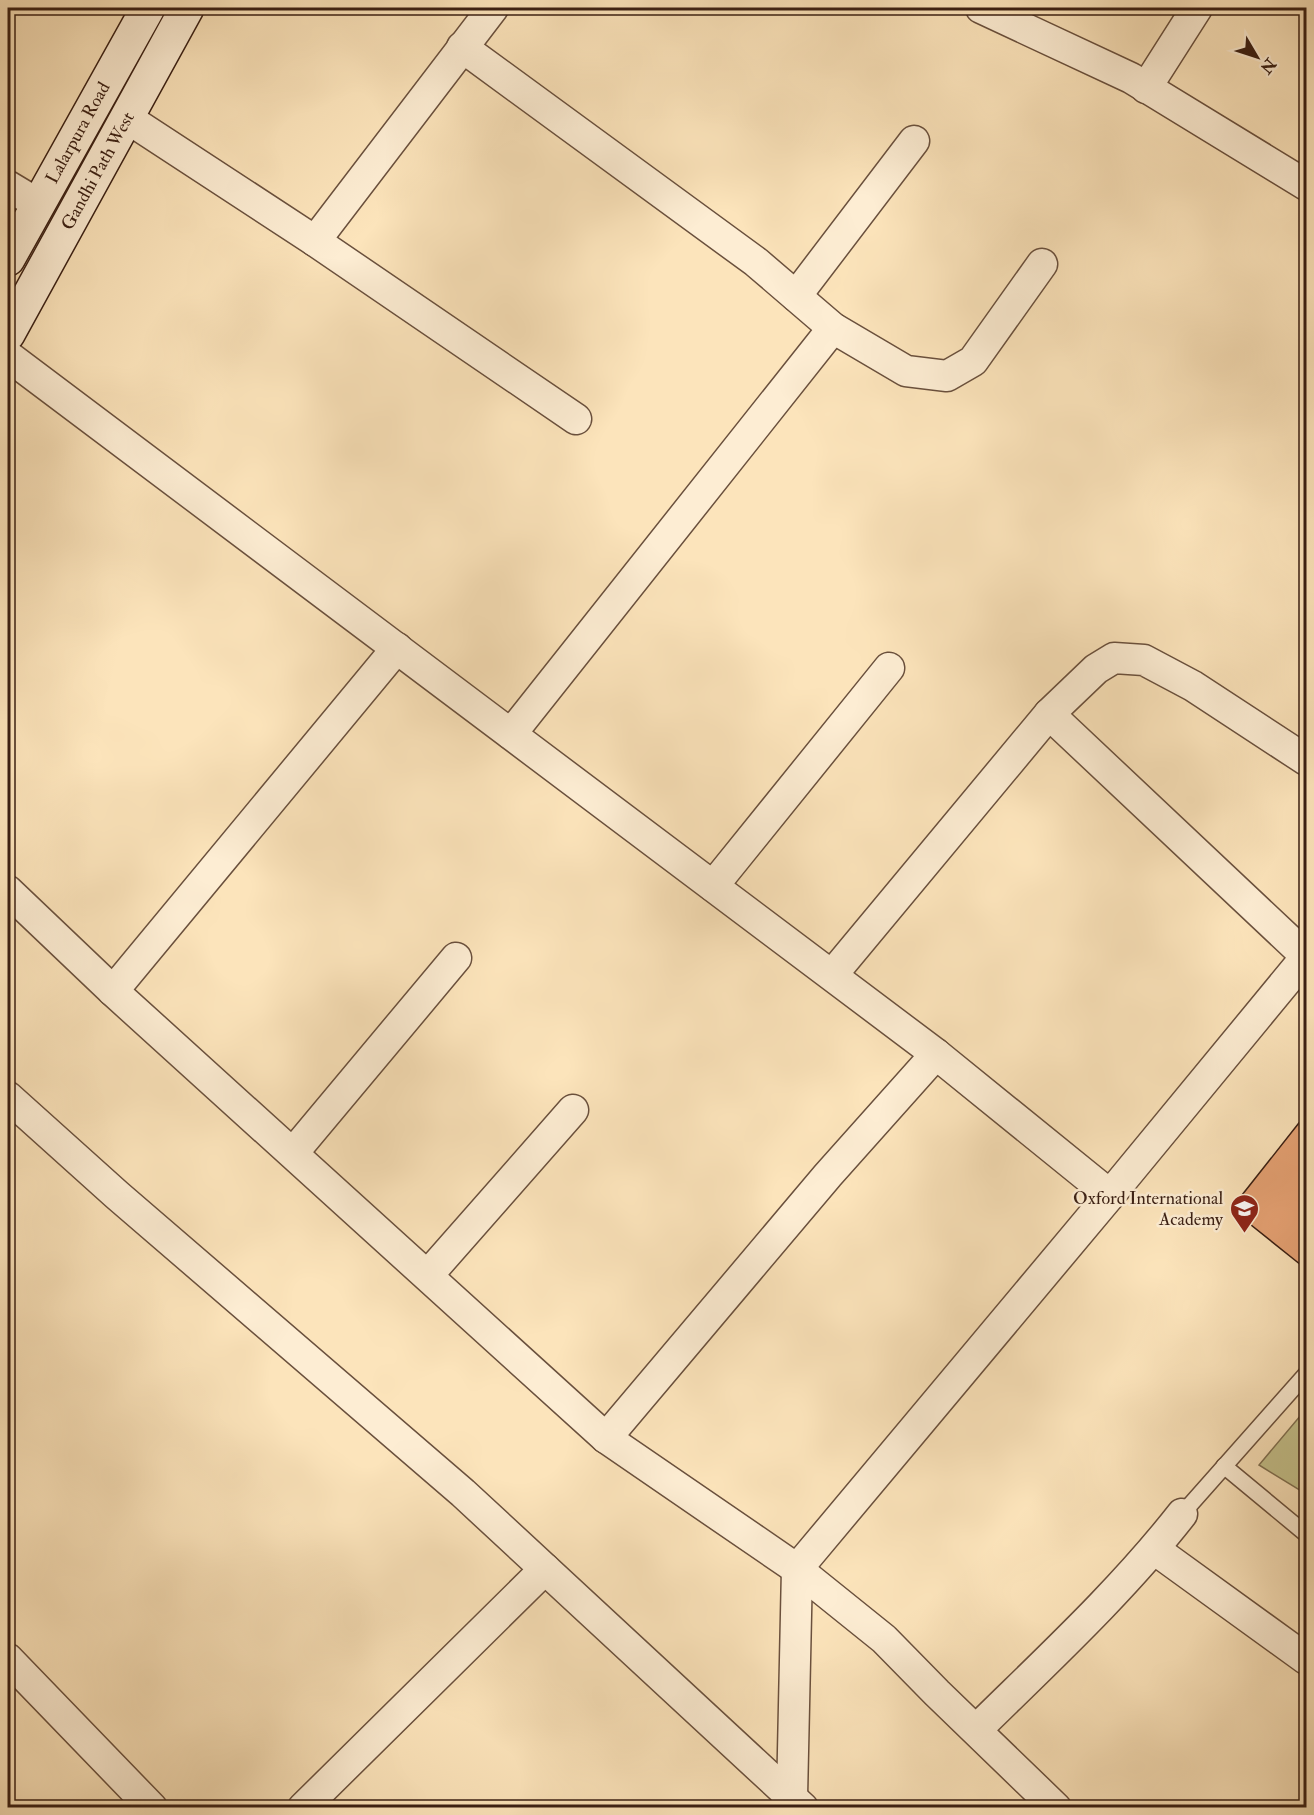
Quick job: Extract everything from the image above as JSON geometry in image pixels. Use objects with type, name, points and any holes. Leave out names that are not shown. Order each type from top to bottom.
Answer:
[{"type":"street","name":"Lalarpura Road","points":[[8,259],[148,8]]},
{"type":"street","name":"Gandhi Path West","points":[[8,334],[187,8]]},
{"type":"street","points":[[315,240],[493,8]]},
{"type":"street","points":[[981,8],[1131,78],[1306,185]]},
{"type":"street","points":[[1146,88],[1197,8]]},
{"type":"street","points":[[462,47],[756,262],[832,328],[906,371],[947,376],[973,361],[1042,264]]},
{"type":"street","points":[[127,118],[315,240],[576,419]]},
{"type":"street","points":[[796,296],[914,141]]},
{"type":"street","points":[[8,186],[38,204]]},
{"type":"street","points":[[511,734],[832,328]]},
{"type":"street","points":[[8,356],[936,1054],[1110,1195]]},
{"type":"street","points":[[113,991],[397,648]]},
{"type":"street","points":[[832,975],[1049,714],[1096,669],[1114,658],[1143,660],[1193,686],[1306,760]]},
{"type":"street","points":[[713,886],[889,668]]},
{"type":"street","points":[[793,1804],[797,1569],[1110,1195],[1306,956],[1049,714]]},
{"type":"street","points":[[8,891],[113,991],[606,1438],[797,1569],[884,1639],[1056,1808]]},
{"type":"street","points":[[293,1153],[456,958]]},
{"type":"street","points":[[606,1438],[828,1175],[936,1054]]},
{"type":"street","points":[[428,1275],[573,1110]]},
{"type":"street","points":[[14,1113],[117,1195],[463,1493],[793,1804]]},
{"type":"street","points":[[976,1730],[1097,1612],[1182,1514]]},
{"type":"street","points":[[1154,1549],[1306,1659]]},
{"type":"street","points":[[303,1808],[545,1569]]},
{"type":"street","points":[[8,1659],[152,1808]]},
{"type":"lane","points":[[1182,1514],[1306,1374]]},
{"type":"lane","points":[[1224,1466],[1306,1534]]},
{"type":"shaded area","points":[[1306,1409],[1306,1494],[1259,1465]]},
{"type":"building","points":[[1306,1114],[1306,1269],[1231,1209]]},
{"type":"place","name":"Oxford International Academy","points":[[1244,1234]]}]
